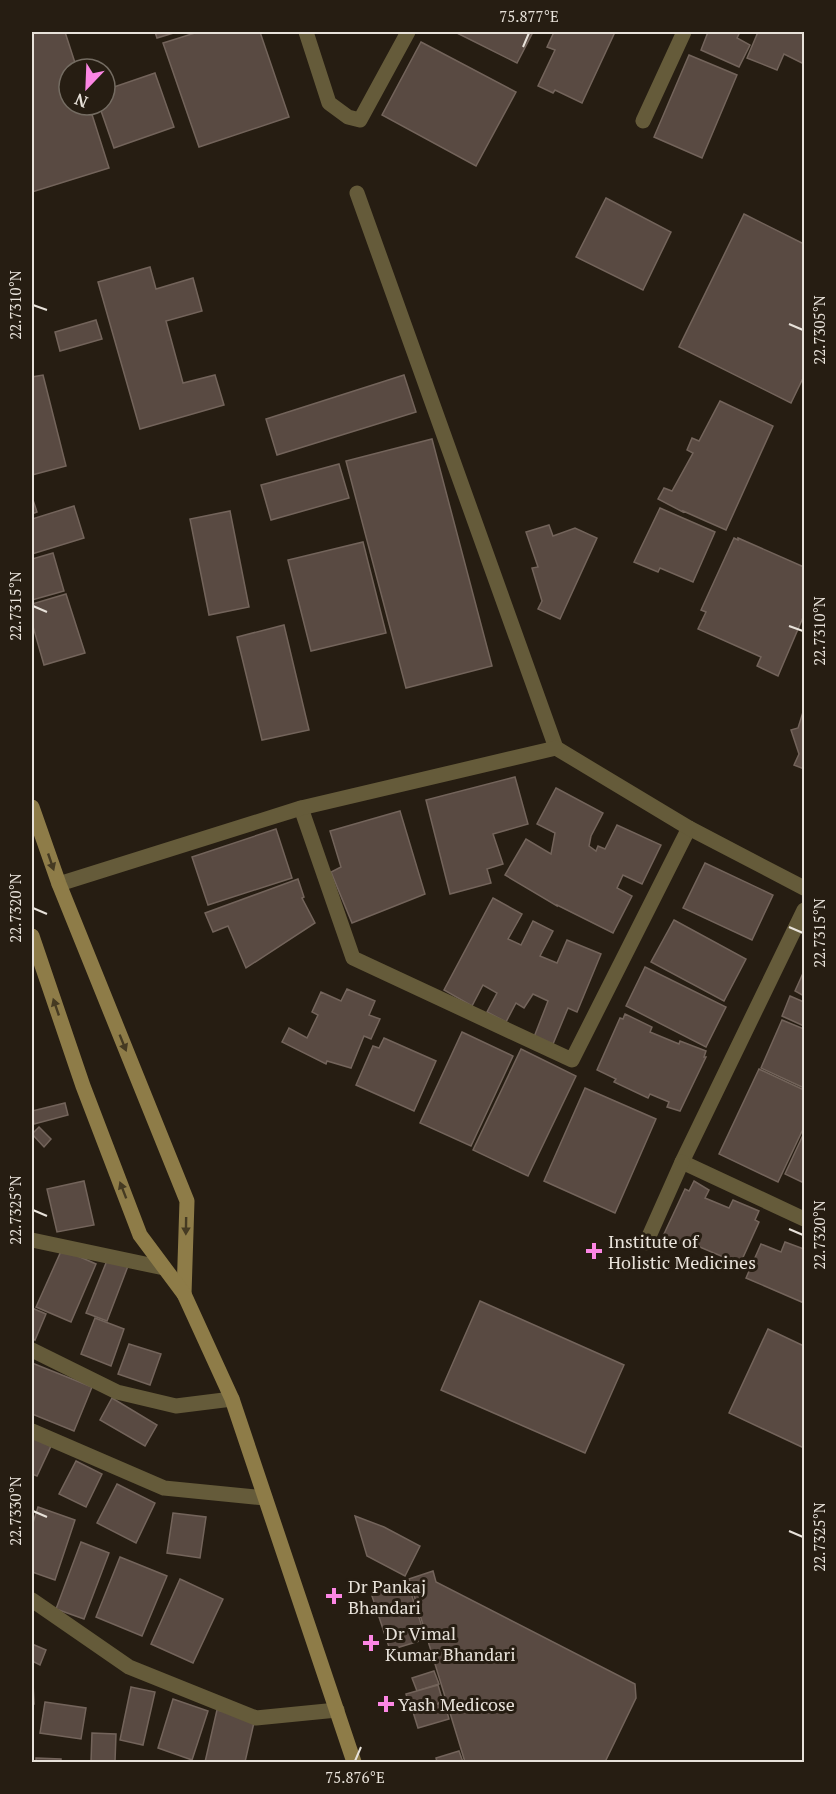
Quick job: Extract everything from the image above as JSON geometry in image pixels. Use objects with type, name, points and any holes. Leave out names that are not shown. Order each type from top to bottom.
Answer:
[{"type":"street","points":[[306,32],[329,103],[348,117],[360,120],[408,32]]},
{"type":"street","points":[[644,121],[684,32]]},
{"type":"street","points":[[357,193],[556,748],[689,828],[804,888]]},
{"type":"street","points":[[58,884],[301,808],[556,748]]},
{"type":"street","points":[[32,807],[58,884],[187,1201],[184,1294]]},
{"type":"street","points":[[301,808],[353,958],[572,1060],[689,828]]},
{"type":"street","points":[[646,1243],[682,1162],[804,910]]},
{"type":"street","points":[[32,936],[83,1086],[140,1235],[184,1294],[232,1399],[354,1762]]},
{"type":"street","points":[[682,1162],[804,1219]]},
{"type":"street","points":[[32,1240],[164,1268]]},
{"type":"street","points":[[32,1350],[117,1392],[176,1406],[232,1399]]},
{"type":"street","points":[[32,1431],[164,1488],[265,1498]]},
{"type":"street","points":[[32,1600],[129,1667],[256,1718],[337,1710]]},
{"type":"building","points":[[32,32],[65,32],[73,57],[57,57],[57,117],[93,117],[109,168],[32,192]]},
{"type":"building","points":[[155,32],[177,32],[157,38]]},
{"type":"building","points":[[198,32],[260,32],[289,117],[199,147],[163,43]]},
{"type":"building","points":[[455,32],[533,32],[517,63]]},
{"type":"building","points":[[554,32],[615,32],[582,103],[555,90],[553,93],[538,86],[555,50],[547,47]]},
{"type":"building","points":[[708,32],[740,32],[737,38],[750,45],[739,67],[701,50]]},
{"type":"building","points":[[758,32],[804,32],[804,64],[784,54],[777,70],[747,58]]},
{"type":"building","points":[[421,42],[516,92],[476,166],[382,115]]},
{"type":"building","points":[[689,55],[737,75],[702,158],[654,137]]},
{"type":"building","points":[[155,73],[174,127],[114,148],[103,117],[117,117],[117,86]]},
{"type":"building","points":[[606,198],[671,232],[643,290],[576,257]]},
{"type":"building","points":[[744,214],[804,244],[804,376],[791,403],[679,347]]},
{"type":"building","points":[[150,267],[156,289],[193,278],[202,311],[166,321],[183,383],[215,375],[224,405],[140,429],[98,282]]},
{"type":"building","points":[[96,320],[102,339],[60,351],[55,332]]},
{"type":"building","points":[[43,375],[66,466],[32,475],[32,377]]},
{"type":"building","points":[[404,375],[416,412],[277,455],[266,419]]},
{"type":"building","points":[[720,401],[773,426],[726,530],[658,499],[664,488],[672,491],[693,453],[687,450],[692,438],[699,441]]},
{"type":"building","points":[[432,439],[492,666],[406,688],[346,461]]},
{"type":"building","points":[[339,464],[349,498],[271,520],[261,485]]},
{"type":"building","points":[[32,497],[37,512],[32,514]]},
{"type":"building","points":[[74,506],[84,538],[32,554],[32,519]]},
{"type":"building","points":[[660,508],[715,532],[693,582],[660,568],[658,572],[634,562]]},
{"type":"building","points":[[230,511],[249,607],[209,615],[190,519]]},
{"type":"building","points":[[549,525],[553,536],[575,528],[597,538],[560,619],[538,609],[542,601],[532,568],[538,567],[526,532]]},
{"type":"building","points":[[734,538],[804,567],[804,615],[778,676],[757,666],[761,657],[698,629],[706,612],[701,610]]},
{"type":"building","points":[[363,542],[386,633],[311,651],[288,560]]},
{"type":"building","points":[[53,553],[64,591],[32,600],[32,559]]},
{"type":"building","points":[[66,594],[85,653],[44,665],[32,623],[32,604]]},
{"type":"building","points":[[284,625],[309,730],[262,740],[237,637]]},
{"type":"building","points":[[804,709],[804,769],[794,765],[799,754],[791,730],[798,728]]},
{"type":"building","points":[[515,777],[528,824],[493,834],[503,864],[487,869],[491,883],[450,894],[426,800]]},
{"type":"building","points":[[556,788],[603,813],[591,836],[589,846],[596,851],[598,846],[605,849],[617,825],[661,845],[642,884],[623,875],[617,888],[632,896],[613,933],[557,906],[505,875],[526,839],[551,854],[555,833],[537,824]]},
{"type":"building","points":[[400,811],[425,894],[352,923],[331,872],[341,867],[330,831]]},
{"type":"building","points":[[276,829],[292,878],[208,905],[192,857]]},
{"type":"building","points":[[705,863],[773,895],[752,940],[683,908]]},
{"type":"building","points":[[298,879],[304,897],[302,898],[315,923],[246,968],[228,926],[213,932],[205,913]]},
{"type":"building","points":[[493,898],[522,914],[508,939],[521,945],[533,921],[553,931],[540,956],[557,963],[567,940],[601,954],[577,1012],[568,1008],[553,1044],[534,1037],[548,1001],[533,994],[524,1008],[516,1003],[506,1022],[487,1012],[497,993],[483,985],[472,1006],[444,990]]},
{"type":"building","points":[[674,920],[746,959],[724,1001],[651,962]]},
{"type":"building","points":[[645,967],[726,1007],[706,1047],[626,1006]]},
{"type":"building","points":[[804,971],[804,996],[795,991]]},
{"type":"building","points":[[347,989],[375,1001],[369,1015],[380,1019],[371,1039],[364,1036],[351,1068],[327,1061],[326,1064],[282,1042],[289,1028],[307,1038],[318,1015],[312,1012],[321,992],[341,1001]]},
{"type":"building","points":[[790,996],[804,1002],[804,1026],[782,1016]]},
{"type":"building","points":[[625,1014],[652,1027],[650,1032],[679,1044],[680,1041],[706,1051],[704,1057],[706,1057],[680,1111],[667,1107],[669,1102],[650,1094],[648,1098],[614,1082],[616,1079],[597,1070],[620,1018],[623,1019]]},
{"type":"building","points":[[782,1020],[804,1029],[804,1088],[761,1068]]},
{"type":"building","points":[[462,1032],[513,1056],[471,1146],[420,1123]]},
{"type":"building","points":[[384,1038],[436,1061],[414,1111],[356,1085],[373,1046],[379,1048]]},
{"type":"building","points":[[521,1049],[576,1076],[528,1176],[473,1150]]},
{"type":"building","points":[[759,1069],[804,1090],[804,1127],[778,1182],[719,1154]]},
{"type":"building","points":[[585,1088],[656,1119],[615,1213],[544,1181]]},
{"type":"building","points":[[65,1103],[68,1115],[34,1124],[32,1111]]},
{"type":"building","points":[[39,1127],[51,1139],[44,1147],[32,1134]]},
{"type":"building","points":[[804,1133],[804,1183],[785,1174]]},
{"type":"building","points":[[84,1181],[94,1225],[57,1232],[47,1189]]},
{"type":"building","points":[[694,1181],[709,1190],[705,1198],[729,1208],[733,1200],[759,1211],[755,1220],[759,1222],[740,1264],[688,1242],[687,1246],[663,1236],[685,1189],[689,1191]]},
{"type":"building","points":[[785,1242],[804,1249],[804,1303],[746,1278],[761,1244],[781,1252]]},
{"type":"building","points":[[62,1249],[96,1264],[71,1322],[36,1307]]},
{"type":"building","points":[[108,1258],[128,1266],[107,1321],[86,1313]]},
{"type":"building","points":[[480,1301],[624,1365],[585,1453],[441,1390]]},
{"type":"building","points":[[32,1308],[46,1314],[35,1340],[32,1338]]},
{"type":"building","points":[[95,1318],[124,1329],[111,1366],[81,1354]]},
{"type":"building","points":[[768,1329],[804,1346],[804,1448],[729,1413]]},
{"type":"building","points":[[129,1344],[161,1354],[150,1385],[118,1374]]},
{"type":"building","points":[[32,1363],[92,1387],[74,1431],[32,1414]]},
{"type":"building","points":[[112,1398],[157,1425],[145,1446],[100,1420]]},
{"type":"building","points":[[32,1437],[51,1446],[37,1476],[32,1474]]},
{"type":"building","points":[[76,1461],[102,1474],[86,1507],[59,1494]]},
{"type":"building","points":[[117,1484],[155,1503],[136,1543],[97,1523]]},
{"type":"building","points":[[38,1507],[75,1520],[55,1580],[32,1572],[32,1526]]},
{"type":"building","points":[[173,1513],[206,1517],[200,1558],[167,1553]]},
{"type":"building","points":[[355,1516],[384,1527],[420,1546],[405,1576],[367,1556]]},
{"type":"building","points":[[81,1542],[109,1553],[84,1619],[56,1609]]},
{"type":"building","points":[[120,1557],[167,1576],[142,1636],[96,1617]]},
{"type":"building","points":[[433,1571],[436,1582],[635,1684],[636,1698],[605,1762],[465,1762],[409,1579]]},
{"type":"building","points":[[180,1579],[223,1599],[193,1663],[151,1644]]},
{"type":"building","points":[[407,1581],[426,1639],[390,1650],[371,1593]]},
{"type":"building","points":[[32,1644],[46,1650],[40,1665],[32,1661]]},
{"type":"building","points":[[434,1671],[439,1684],[417,1691],[412,1678]]},
{"type":"building","points":[[33,1682],[34,1704],[32,1704]]},
{"type":"building","points":[[438,1685],[443,1702],[411,1711],[406,1694]]},
{"type":"building","points":[[131,1687],[155,1692],[143,1745],[120,1740]]},
{"type":"building","points":[[173,1699],[208,1711],[192,1760],[158,1748]]},
{"type":"building","points":[[45,1702],[86,1708],[81,1739],[40,1733]]},
{"type":"building","points":[[444,1702],[449,1719],[418,1728],[413,1712]]},
{"type":"building","points":[[217,1710],[255,1718],[245,1762],[205,1762]]},
{"type":"building","points":[[92,1733],[116,1734],[115,1762],[91,1762]]},
{"type":"building","points":[[459,1751],[463,1762],[437,1762],[436,1758]]},
{"type":"building","points":[[36,1758],[61,1759],[61,1762],[36,1762]]},
{"type":"place","name":"Institute of Holistic Medicines","points":[[594,1251]]},
{"type":"place","name":"Dr Pankaj Bhandari","points":[[334,1596]]},
{"type":"place","name":"Dr Vimal Kumar Bhandari","points":[[371,1643]]},
{"type":"place","name":"Yash Medicose","points":[[386,1704]]}]
